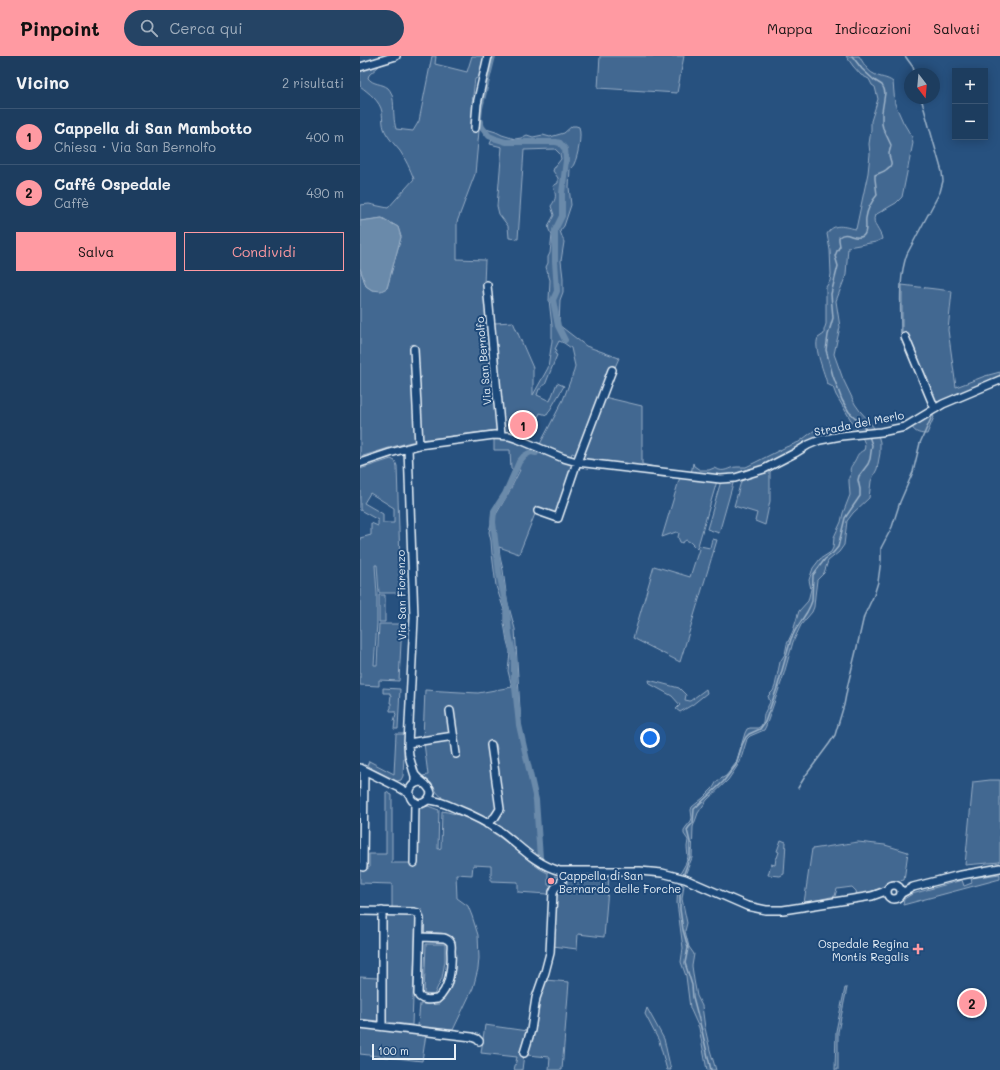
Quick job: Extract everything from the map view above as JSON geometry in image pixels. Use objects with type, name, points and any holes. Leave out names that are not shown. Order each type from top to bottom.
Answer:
[{"type":"street","points":[[360,67],[396,56]]},
{"type":"street","points":[[475,128],[477,104],[488,56]]},
{"type":"street","name":"Via San Bernolfo","points":[[487,285],[501,435]]},
{"type":"street","points":[[906,337],[935,409]]},
{"type":"street","points":[[414,349],[419,445]]},
{"type":"street","points":[[538,511],[558,518],[577,462],[612,370]]},
{"type":"street","name":"Strada del Merlo","points":[[577,462],[682,475],[729,479],[748,475],[764,469],[815,442],[836,436],[876,433],[908,426],[943,404],[1000,380]]},
{"type":"street","points":[[360,463],[419,445],[501,435],[522,440],[563,458],[577,462]]},
{"type":"street","name":"Via San Fiorenzo","points":[[408,448],[414,618],[408,743],[409,758],[414,773],[418,779],[414,787]]},
{"type":"street","points":[[450,711],[456,754]]},
{"type":"street","points":[[408,743],[454,736]]},
{"type":"street","points":[[487,824],[495,818],[500,809],[491,745]]},
{"type":"street","points":[[363,867],[362,769],[398,787],[405,788],[414,787],[428,786],[429,796],[425,802],[417,802],[411,798],[414,787]]},
{"type":"street","points":[[429,796],[487,824],[503,834],[540,863],[549,868],[565,872],[640,871],[662,873],[682,878],[741,904],[766,910],[783,910],[872,896],[883,892],[888,893]]},
{"type":"street","points":[[414,863],[415,810],[417,802]]},
{"type":"street","points":[[901,890],[960,875],[1000,868]]},
{"type":"street","points":[[524,1053],[536,998],[550,953],[553,892],[562,881],[565,872]]},
{"type":"street","points":[[895,885],[901,890],[899,898],[891,899],[888,893],[890,886],[895,885]]},
{"type":"street","points":[[360,911],[418,913],[420,917],[418,996],[422,999],[437,999],[441,996],[449,978],[452,963],[451,944],[444,938],[420,937]]},
{"type":"street","points":[[382,911],[382,1026]]},
{"type":"street","points":[[360,1024],[472,1037],[479,1041]]},
{"type":"shaded area","points":[[432,56],[436,56],[435,64],[467,72],[472,56],[486,56],[481,76],[475,79],[472,103],[474,105],[473,130],[479,131],[475,174],[457,222],[457,259],[485,260],[484,284],[497,430],[422,440],[417,346],[411,346],[415,441],[360,457],[360,268],[366,286],[372,290],[387,288],[401,237],[398,227],[382,218],[360,221],[360,205],[369,204],[388,208],[414,179],[402,154],[389,138],[385,130],[379,104],[360,86],[360,70],[380,63],[368,78],[372,82],[386,86],[392,94],[396,129],[413,131],[419,121]]},
{"type":"shaded area","points":[[600,56],[684,56],[677,93],[598,88]]},
{"type":"shaded area","points":[[846,56],[859,56],[869,71],[893,82],[895,104],[912,137],[913,143],[902,197],[896,203],[875,215],[874,218],[875,224],[882,239],[876,242],[848,247],[846,275],[836,301],[840,327],[834,354],[843,379],[855,404],[876,431],[858,432],[836,395],[833,387],[827,384],[817,348],[818,338],[824,334],[826,324],[826,287],[830,281],[831,274],[830,250],[827,234],[833,228],[840,226],[856,229],[868,173],[871,121],[878,99],[875,87],[869,79],[861,75]]},
{"type":"shaded area","points":[[572,126],[579,127],[580,140],[574,165],[570,169],[569,187],[571,205],[564,226],[560,231],[564,242],[561,261],[563,292],[560,300],[559,325],[586,346],[619,358],[577,455],[572,453],[570,458],[540,444],[563,400],[574,371],[575,366],[571,348],[559,341],[555,349],[557,350],[555,354],[557,355],[545,385],[539,389],[537,395],[550,401],[557,383],[564,386],[547,415],[540,413],[533,428],[531,429],[525,429],[528,425],[520,419],[510,434],[504,434],[494,323],[513,322],[533,368],[533,395],[548,368],[552,341],[549,300],[550,280],[546,267],[550,253],[552,235],[549,227],[554,215],[551,206],[555,196],[553,186],[558,183],[558,178],[553,171],[561,159],[560,154],[555,149],[524,150],[518,239],[509,238],[508,226],[499,214],[497,206],[502,147],[490,144],[492,139],[485,134],[486,129],[515,139],[527,135],[533,137],[543,135],[550,137],[564,133]]},
{"type":"shaded area","points":[[382,218],[398,227],[401,237],[387,288],[381,291],[372,290],[366,286],[360,268],[360,221]]},
{"type":"shaded area","points":[[902,285],[952,291],[948,330],[956,387],[1000,372],[1000,377],[936,405],[906,333],[902,334]]},
{"type":"shaded area","points":[[604,397],[642,406],[642,464],[681,473],[587,460],[583,457]]},
{"type":"shaded area","points":[[932,414],[934,417],[927,434],[918,433],[913,429],[912,427]]},
{"type":"shaded area","points":[[819,428],[821,432],[819,438],[766,466],[732,477],[691,474],[693,463],[694,466],[700,470],[709,470],[714,468],[724,470],[734,467],[746,467],[799,442]]},
{"type":"shaded area","points":[[878,435],[880,442],[880,453],[877,469],[871,481],[869,498],[847,521],[844,545],[839,552],[828,561],[824,573],[817,580],[814,607],[812,612],[801,625],[793,642],[783,677],[764,730],[750,736],[747,739],[740,762],[728,780],[707,800],[698,813],[693,827],[692,858],[685,875],[680,874],[688,857],[688,840],[684,834],[684,830],[691,821],[692,807],[713,788],[717,781],[726,776],[736,763],[747,729],[758,728],[763,722],[764,714],[770,702],[768,696],[773,691],[775,686],[780,662],[785,654],[799,611],[808,601],[811,589],[809,580],[813,568],[820,559],[831,552],[833,548],[834,537],[841,522],[850,495],[850,470],[858,454],[865,448],[861,436]]},
{"type":"shaded area","points":[[494,438],[512,440],[572,466],[557,516],[537,509],[519,554],[499,547],[507,600],[515,629],[521,725],[537,801],[542,861],[491,823],[499,817],[495,753],[497,749],[496,744],[490,745],[497,809],[488,821],[441,799],[442,797],[423,776],[428,775],[424,743],[452,739],[454,757],[459,757],[452,709],[451,734],[423,738],[425,690],[478,693],[512,687],[508,671],[510,652],[504,623],[504,610],[496,586],[489,532],[491,523],[520,470],[511,469],[510,450],[494,450]]},
{"type":"shaded area","points":[[391,459],[395,461],[397,466],[401,593],[379,593],[377,565],[375,565],[377,623],[374,665],[377,665],[379,624],[402,624],[399,681],[379,680],[379,686],[360,685],[360,538],[371,535],[371,523],[378,526],[378,520],[360,510],[360,469]],"holes":[[[370,493],[394,508],[394,523],[383,523],[383,514],[364,503]]]},
{"type":"shaded area","points":[[770,468],[770,501],[765,525],[755,521],[757,513],[734,506],[742,478]]},
{"type":"shaded area","points":[[641,472],[717,481],[697,549],[686,540],[682,543],[680,542],[678,537],[679,533],[676,532],[662,537],[680,477],[661,477]]},
{"type":"shaded area","points":[[734,480],[719,533],[707,529],[721,481]]},
{"type":"shaded area","points":[[712,539],[717,540],[680,662],[633,638],[654,566],[690,577],[700,546],[710,548]]},
{"type":"shaded area","points":[[379,595],[385,595],[385,622],[379,622]]},
{"type":"shaded area","points":[[649,680],[679,688],[686,695],[685,700],[690,701],[706,689],[707,693],[680,712],[676,709],[680,705],[672,696],[650,684]]},
{"type":"shaded area","points":[[383,688],[400,689],[398,729],[394,729],[395,711],[390,711],[391,695],[390,693],[383,693]]},
{"type":"shaded area","points":[[396,734],[405,734],[403,776],[401,780],[397,781],[367,766],[369,761],[394,774]]},
{"type":"shaded area","points":[[1000,780],[1000,862],[965,865],[973,782]]},
{"type":"shaded area","points":[[386,792],[392,795],[392,863],[411,863],[412,866],[416,866],[417,810],[418,808],[428,806],[439,810],[438,849],[441,848],[442,811],[453,813],[474,821],[484,827],[537,867],[548,873],[548,885],[554,885],[554,876],[560,877],[549,895],[518,892],[518,882],[491,881],[491,866],[473,865],[472,875],[456,874],[457,898],[468,906],[472,916],[478,935],[479,958],[473,988],[453,1030],[418,1026],[420,1004],[439,1004],[451,983],[455,967],[455,943],[453,939],[442,933],[423,933],[423,914],[419,909],[392,909],[392,884],[360,883],[360,868],[369,868],[369,854],[386,854]]},
{"type":"shaded area","points":[[781,840],[786,842],[784,874],[780,876],[768,875],[771,864],[775,865],[779,852],[777,851]]},
{"type":"shaded area","points":[[858,842],[885,845],[908,852],[904,880],[888,883],[879,889],[857,895],[856,891],[852,887],[837,889],[835,896],[804,903],[812,849]]},
{"type":"shaded area","points":[[1000,874],[1000,879],[903,905],[904,899],[912,894],[962,880],[964,886],[972,883],[971,878]]},
{"type":"shaded area","points":[[609,877],[604,937],[578,934],[577,949],[553,946],[556,890],[561,886],[567,886],[567,878]]},
{"type":"shaded area","points":[[678,883],[684,885],[682,899],[687,923],[685,931],[689,947],[694,954],[692,966],[697,996],[702,1006],[705,1028],[716,1070],[707,1070],[699,1028],[690,1008],[686,976],[681,962],[683,948],[677,903]]},
{"type":"shaded area","points":[[386,915],[412,915],[416,918],[412,1025],[386,1022]]},
{"type":"shaded area","points":[[426,944],[445,944],[445,961],[442,978],[434,995],[424,994]]},
{"type":"shaded area","points":[[360,977],[378,978],[378,1021],[360,1019]]},
{"type":"shaded area","points":[[545,980],[569,982],[562,1070],[549,1070],[550,1057],[526,1055],[538,1000]]},
{"type":"shaded area","points":[[845,988],[847,988],[838,1032],[838,1070],[835,1070],[836,1031]]},
{"type":"shaded area","points":[[647,1008],[664,1039],[671,1070],[667,1070],[659,1041],[645,1014]]},
{"type":"shaded area","points":[[485,1025],[527,1031],[522,1070],[514,1070],[517,1057],[481,1053]]},
{"type":"shaded area","points":[[360,1027],[426,1034],[422,1061],[360,1054]]},
{"type":"waterway","points":[[493,56],[480,108],[479,119],[482,127],[489,136],[506,142],[556,142],[560,143],[565,149],[566,160],[562,193],[562,216],[555,230],[557,291],[553,300],[558,326],[565,340]]},
{"type":"waterway","points":[[852,56],[862,69],[882,85],[884,89],[885,93],[882,124],[891,145],[889,154],[891,165],[883,172],[875,175],[877,195],[867,212],[865,234],[860,237],[848,235],[842,235],[839,237],[840,246],[835,256],[838,266],[831,294],[833,318],[828,335],[826,350],[833,376],[842,400],[849,412],[867,431]]},
{"type":"waterway","points":[[905,56],[913,68]]},
{"type":"waterway","points":[[903,338],[901,333],[901,283],[904,264],[907,254],[940,192],[943,181],[942,172],[923,104]]},
{"type":"waterway","points":[[798,788],[835,735],[844,705],[864,616],[874,595],[878,582],[881,548],[892,527],[900,502],[913,472],[920,443],[933,414]]},
{"type":"waterway","points":[[683,876],[690,857],[690,842],[687,830],[693,823],[694,809],[723,782],[736,765],[746,737],[760,729],[765,722],[777,688],[791,639],[812,601],[813,575],[825,559],[838,547],[845,518],[860,496],[859,476],[870,459],[872,445],[869,436]]},
{"type":"waterway","points":[[536,453],[529,453],[519,462],[505,494],[494,511],[493,522],[499,573],[507,610],[509,634],[514,659],[514,678],[519,725],[536,800],[540,858]]},
{"type":"waterway","points":[[682,881],[680,891],[680,909],[683,930],[688,948],[685,963],[692,985],[693,997],[711,1070]]},
{"type":"place","name":"Cappella di San Mambotto","points":[[523,425]]},
{"type":"place","name":"Cappella di San Bernardo delle Forche","points":[[551,881]]},
{"type":"place","name":"Ospedale Regina Montis Regalis","points":[[918,949]]},
{"type":"place","name":"Caffé Ospedale","points":[[972,1003]]}]
